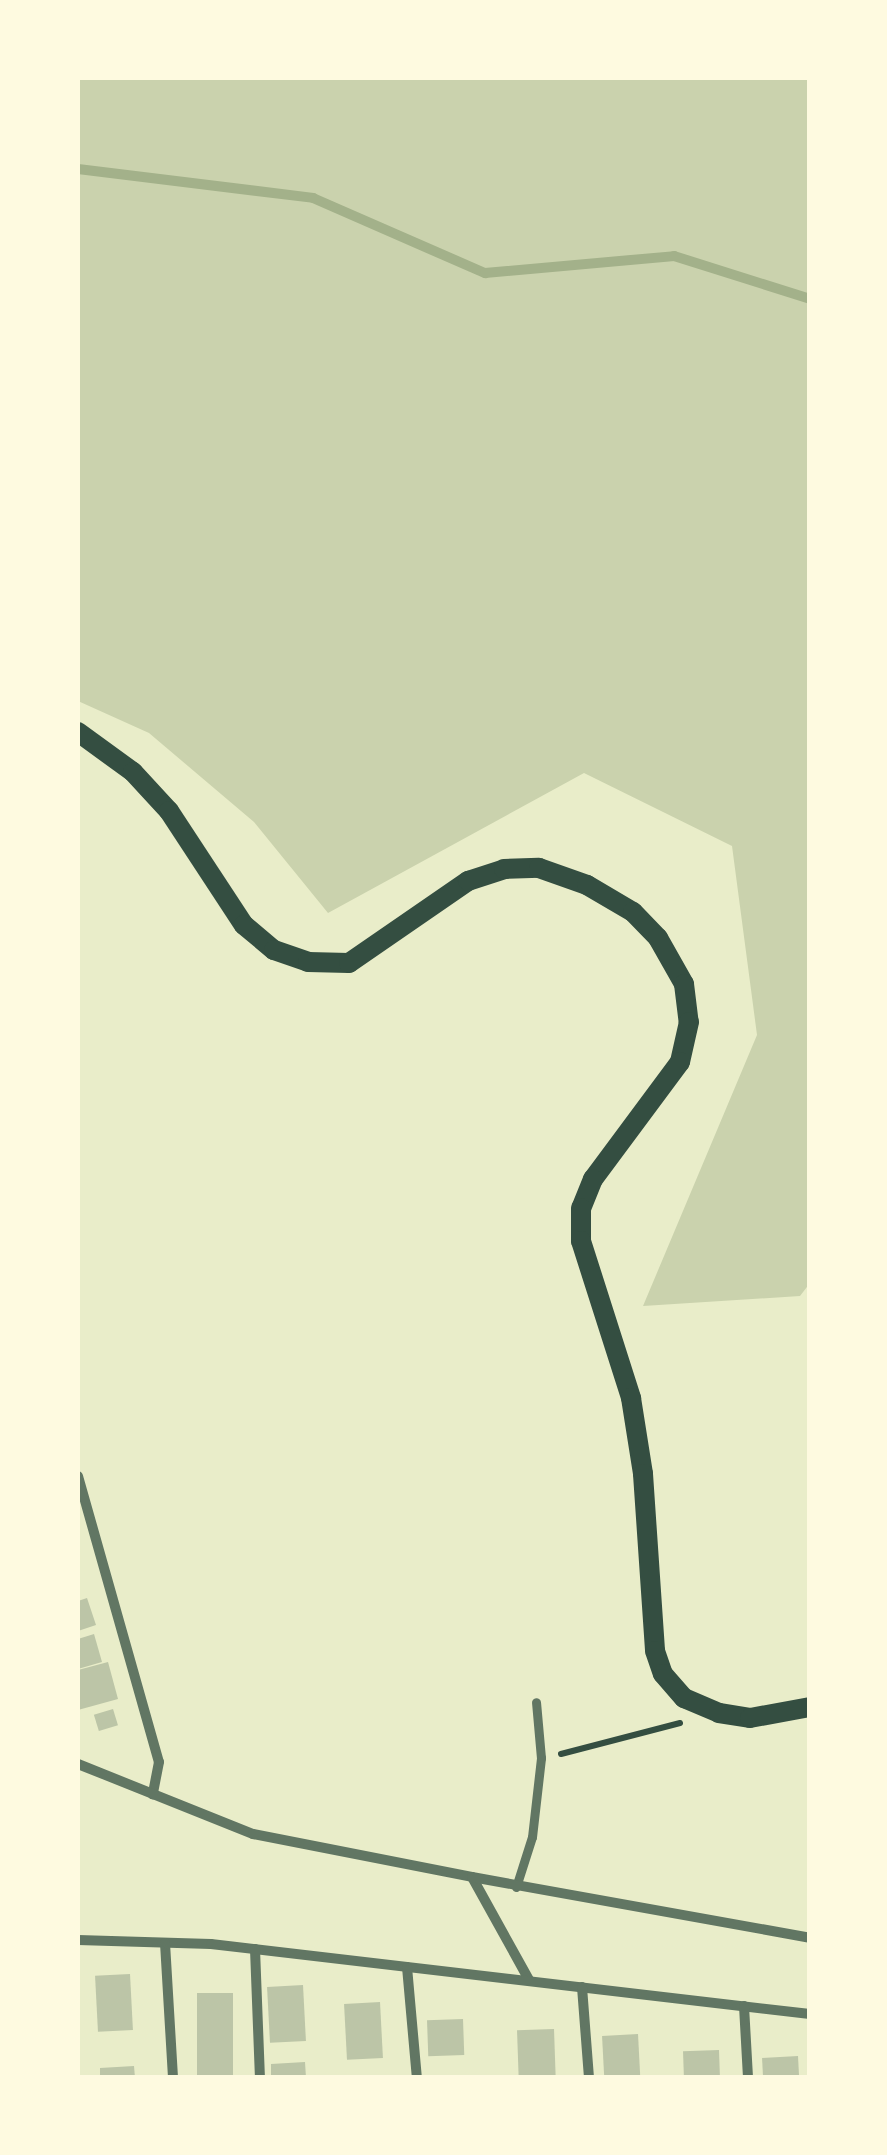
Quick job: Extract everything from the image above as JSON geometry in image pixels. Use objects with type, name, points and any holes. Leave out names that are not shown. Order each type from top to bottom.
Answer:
[{"type":"main road","points":[[78,732],[133,772],[168,811],[244,926],[291,956],[349,963],[468,881],[504,869],[539,868],[588,885],[633,912],[658,938],[684,984],[689,1022],[680,1062],[594,1179],[582,1208],[581,1241],[631,1398],[643,1474],[655,1651],[663,1674],[684,1698],[719,1713],[750,1718],[808,1708]]},
{"type":"street","points":[[78,1476],[159,1762],[153,1794]]},
{"type":"street","points":[[516,1888],[532,1837],[540,1758],[536,1702]]},
{"type":"street","points":[[78,1764],[253,1834],[516,1888],[810,1938]]},
{"type":"street","points":[[472,1877],[530,1980]]},
{"type":"street","points":[[78,1940],[255,1949],[810,2014]]},
{"type":"street","points":[[165,1942],[173,2078]]},
{"type":"street","points":[[255,1949],[260,2078]]},
{"type":"street","points":[[407,1967],[418,2078]]},
{"type":"street","points":[[582,1987],[589,2078]]},
{"type":"street","points":[[744,2006],[748,2078]]},
{"type":"path","points":[[540,1758],[700,1720]]},
{"type":"green space","points":[[78,78],[809,78],[810,1283],[800,1296],[643,1306],[757,1035],[732,846],[584,773],[328,913],[254,822],[149,733],[78,701]]},
{"type":"building","points":[[87,1598],[96,1625],[78,1631],[78,1601]]},
{"type":"building","points":[[94,1634],[102,1662],[78,1669],[78,1639]]},
{"type":"building","points":[[108,1662],[118,1699],[78,1710],[78,1670]]},
{"type":"building","points":[[113,1709],[118,1725],[99,1731],[94,1715]]},
{"type":"building","points":[[130,1974],[133,2030],[98,2032],[95,1976]]},
{"type":"building","points":[[303,1985],[306,2041],[270,2043],[267,1987]]},
{"type":"building","points":[[197,1993],[233,1993],[233,2078],[197,2078]]},
{"type":"building","points":[[380,2002],[383,2058],[347,2060],[344,2004]]},
{"type":"building","points":[[463,2019],[464,2055],[428,2056],[427,2020]]},
{"type":"building","points":[[554,2029],[556,2078],[519,2078],[517,2030]]},
{"type":"building","points":[[638,2034],[640,2078],[604,2078],[602,2036]]},
{"type":"building","points":[[719,2050],[720,2078],[684,2078],[683,2051]]},
{"type":"building","points":[[798,2056],[799,2078],[763,2078],[762,2058]]},
{"type":"building","points":[[305,2062],[306,2078],[271,2078],[271,2064]]},
{"type":"building","points":[[134,2066],[135,2078],[100,2078],[100,2068]]},
{"type":"waterway","points":[[78,169],[313,198],[485,273],[674,256],[810,299]]}]
